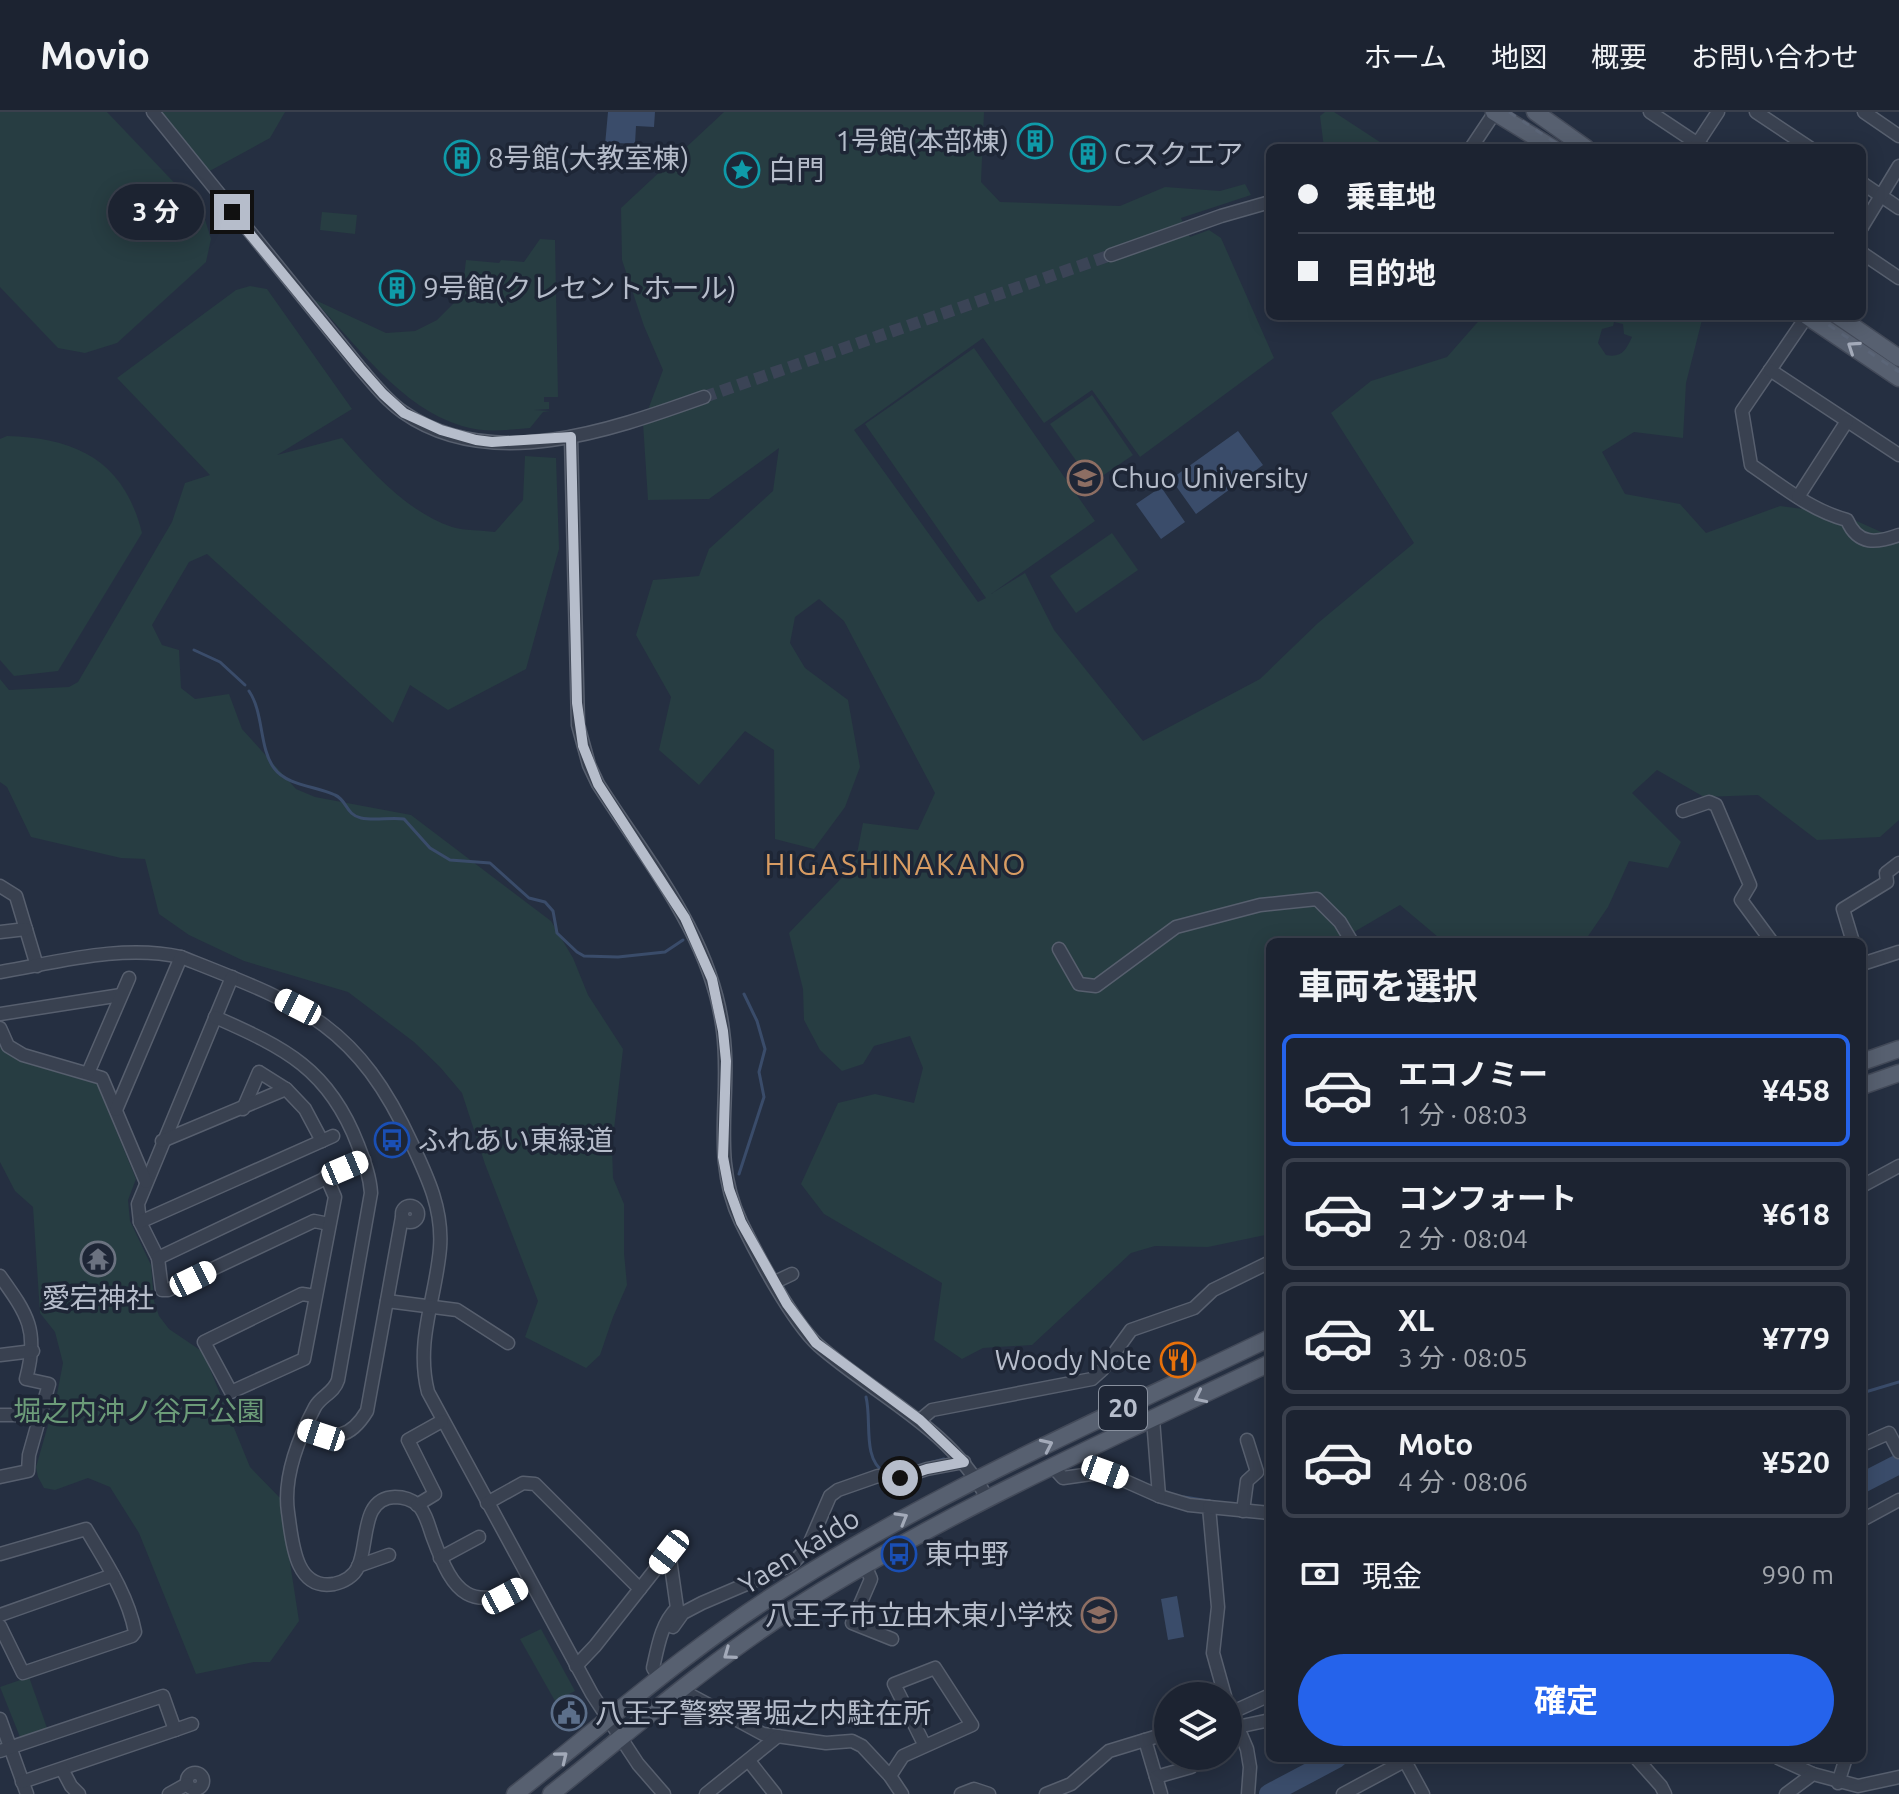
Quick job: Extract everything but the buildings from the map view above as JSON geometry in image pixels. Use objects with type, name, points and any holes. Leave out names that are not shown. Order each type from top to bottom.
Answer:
[{"type":"main road","points":[[1495,112],[1547,144]]},
{"type":"main road","points":[[1535,112],[1580,144]]},
{"type":"main road","points":[[1813,320],[1899,378]]},
{"type":"main road","points":[[1844,320],[1899,358]]},
{"type":"main road","points":[[1866,1061],[1899,1049]]},
{"type":"main road","points":[[1866,1085],[1899,1073]]},
{"type":"main road","name":"Yaen kaido","points":[[515,1794],[660,1678],[782,1589],[925,1504],[1266,1340]]},
{"type":"main road","name":"Yaen kaido","points":[[551,1794],[681,1690],[779,1618],[865,1565],[987,1498],[1266,1365]]},
{"type":"street","points":[[153,112],[360,368],[404,413],[441,430],[492,442],[571,437],[624,425],[704,397]]},
{"type":"street","points":[[1474,144],[1495,112]]},
{"type":"street","points":[[1650,112],[1698,144]]},
{"type":"street","points":[[1702,144],[1718,112]]},
{"type":"street","points":[[1756,112],[1804,144]]},
{"type":"street","points":[[1864,112],[1899,136]]},
{"type":"street","points":[[1866,220],[1899,166]]},
{"type":"street","points":[[1866,186],[1899,208]]},
{"type":"street","points":[[1111,255],[1266,203]]},
{"type":"street","points":[[1866,256],[1899,278]]},
{"type":"street","points":[[1804,320],[1742,411],[1751,465],[1826,514],[1847,520],[1851,530],[1868,541],[1875,543],[1899,535]]},
{"type":"street","points":[[1770,370],[1899,455]]},
{"type":"street","points":[[1798,497],[1847,421]]},
{"type":"street","points":[[571,437],[577,703],[581,736],[598,784],[685,918],[704,957],[718,1001],[726,1061],[722,1140],[725,1174],[741,1222],[799,1323],[816,1343],[920,1420],[964,1462],[987,1498]]},
{"type":"street","points":[[1683,811],[1709,802],[1716,805],[1750,885],[1741,900],[1769,938]]},
{"type":"street","points":[[1852,938],[1843,909],[1887,882],[1886,873],[1899,863]]},
{"type":"street","points":[[0,886],[16,896],[37,966]]},
{"type":"street","points":[[1059,949],[1079,984],[1096,986],[1176,927],[1260,905],[1317,899],[1340,922],[1350,938]]},
{"type":"street","points":[[0,932],[26,929]]},
{"type":"street","points":[[1866,963],[1899,952]]},
{"type":"street","points":[[0,972],[125,953],[163,953],[181,957],[281,998],[316,1018],[354,1050],[390,1098],[436,1201],[440,1250],[423,1359],[428,1392],[576,1666],[621,1739],[664,1794]]},
{"type":"street","points":[[116,1110],[181,957]]},
{"type":"street","points":[[232,977],[138,1204],[140,1222],[158,1258],[162,1290],[168,1290],[314,1221],[329,1224]]},
{"type":"street","points":[[88,1073],[129,978]]},
{"type":"street","points":[[0,1014],[121,995]]},
{"type":"street","points":[[215,1017],[284,1050],[312,1072],[343,1112],[364,1160],[371,1193],[338,1380],[336,1388],[317,1404],[293,1458],[287,1507],[296,1560],[302,1572],[321,1584],[345,1580],[358,1566],[389,1555]]},
{"type":"street","points":[[0,1028],[8,1046],[23,1055],[102,1078],[146,1182]]},
{"type":"street","points":[[140,1222],[327,1138],[286,1089],[259,1072],[243,1109]]},
{"type":"street","points":[[162,1141],[286,1089]]},
{"type":"street","points":[[158,1258],[364,1160]]},
{"type":"street","points":[[1866,1184],[1899,1166]]},
{"type":"street","points":[[315,1296],[302,1294],[204,1342],[231,1392],[304,1359],[335,1197],[326,1176]]},
{"type":"street","points":[[306,1430],[321,1435],[341,1435],[360,1423],[367,1411],[402,1217]]},
{"type":"street","points":[[920,1420],[932,1410],[1092,1379],[1131,1330],[1194,1308],[1213,1290],[1266,1264]]},
{"type":"street","points":[[775,1282],[792,1274]]},
{"type":"street","points":[[0,1276],[26,1318],[33,1351],[26,1379],[49,1384],[29,1455],[28,1471],[0,1477]]},
{"type":"street","points":[[387,1301],[457,1310],[508,1343]]},
{"type":"street","points":[[0,1355],[33,1351]]},
{"type":"street","points":[[0,1415],[39,1415]]},
{"type":"street","points":[[1153,1419],[1159,1496]]},
{"type":"street","points":[[417,1505],[435,1494],[408,1440],[442,1421]]},
{"type":"street","points":[[1866,1443],[1889,1433],[1899,1452]]},
{"type":"street","points":[[1243,1511],[1247,1481],[1257,1472],[1247,1440]]},
{"type":"street","points":[[673,1627],[683,1613],[692,1608],[791,1565],[801,1556],[830,1496],[838,1490],[878,1476],[900,1478],[964,1462]]},
{"type":"street","points":[[1053,1467],[1063,1478],[1105,1472],[1159,1496],[1189,1505],[1266,1513]]},
{"type":"street","points":[[487,1503],[523,1483],[535,1484],[640,1589]]},
{"type":"street","points":[[358,1566],[372,1510],[388,1498],[406,1499],[417,1505],[424,1514],[448,1575],[461,1592],[482,1599],[505,1596],[530,1583]]},
{"type":"street","points":[[1866,1518],[1899,1500]]},
{"type":"street","points":[[1209,1507],[1218,1607],[1213,1653],[1221,1682]]},
{"type":"street","points":[[0,1554],[86,1529],[113,1575],[135,1632],[132,1636],[23,1673],[0,1626]]},
{"type":"street","points":[[440,1558],[479,1537]]},
{"type":"street","points":[[576,1666],[669,1552],[677,1608],[668,1617],[653,1668],[660,1678]]},
{"type":"street","points":[[865,1565],[871,1579],[852,1623],[892,1639]]},
{"type":"street","points":[[773,1574],[782,1589]]},
{"type":"street","points":[[0,1615],[113,1575]]},
{"type":"street","points":[[890,1776],[903,1756],[972,1725],[935,1668],[894,1684],[925,1746]]},
{"type":"street","points":[[681,1690],[763,1734],[826,1743],[852,1741],[862,1746],[902,1794]]},
{"type":"street","points":[[5,1750],[163,1696],[175,1730]]},
{"type":"street","points":[[1242,1706],[1266,1697]]},
{"type":"street","points":[[0,1719],[5,1750],[24,1788],[62,1769],[192,1724]]},
{"type":"street","points":[[1242,1726],[1266,1721]]},
{"type":"street","points":[[706,1794],[778,1736]]},
{"type":"street","points":[[1046,1794],[1071,1784],[1109,1751],[1154,1737]]},
{"type":"street","points":[[1242,1738],[1247,1749],[1248,1794]]},
{"type":"street","points":[[1145,1740],[1161,1794]]},
{"type":"street","points":[[749,1761],[775,1794]]},
{"type":"street","points":[[1343,1794],[1402,1762]]},
{"type":"street","points":[[1409,1762],[1423,1794]]},
{"type":"street","points":[[1640,1762],[1665,1794]]},
{"type":"street","points":[[1787,1762],[1838,1783],[1858,1786],[1899,1777]]},
{"type":"street","points":[[1838,1783],[1845,1762]]},
{"type":"street","points":[[62,1769],[79,1794]]},
{"type":"street","points":[[1156,1777],[1180,1770]]},
{"type":"street","points":[[1786,1794],[1813,1774]]},
{"type":"street","points":[[169,1794],[187,1784]]},
{"type":"street","points":[[961,1794],[974,1789],[989,1794]]},
{"type":"green space","points":[[0,112],[107,112],[203,213],[211,239],[206,262],[117,343],[85,353],[58,348],[0,287]]},
{"type":"green space","points":[[156,112],[285,112],[270,138],[206,173]]},
{"type":"green space","points":[[724,112],[984,112],[981,182],[1000,202],[1120,206],[1165,187],[1220,191],[1245,184],[1251,195],[1181,218],[1190,237],[1209,230],[1221,238],[1274,358],[1140,457],[1092,390],[1044,423],[983,338],[854,430],[978,602],[986,598],[865,424],[974,348],[1095,521],[991,594],[1025,573],[1054,630],[1143,741],[1260,679],[1318,623],[1414,543],[1331,413],[1371,381],[1447,357],[1479,320],[1702,320],[1686,383],[1683,438],[1634,432],[1602,452],[1625,494],[1680,504],[1706,533],[1780,506],[1841,514],[1899,540],[1899,820],[1880,837],[1817,840],[1758,795],[1704,797],[1657,770],[1632,793],[1681,842],[1668,868],[1629,861],[1608,907],[1587,938],[1439,938],[1400,905],[1354,932],[1356,938],[1266,938],[1266,1235],[1208,1247],[1155,1246],[1131,1253],[1032,1345],[983,1348],[962,1359],[934,1340],[942,1283],[824,1214],[801,1184],[838,1103],[875,1094],[914,1103],[923,1068],[910,1036],[874,1046],[863,1064],[842,1071],[820,1050],[804,1020],[803,989],[789,933],[855,864],[863,823],[918,830],[935,793],[844,621],[819,599],[795,617],[790,643],[805,668],[848,700],[860,767],[845,807],[814,849],[775,839],[774,750],[745,731],[699,785],[659,750],[671,697],[636,635],[653,580],[699,576],[709,549],[773,491],[779,448],[709,499],[648,500],[643,423],[663,370],[644,326],[622,260],[621,208]],"holes":[[[1614,322],[1623,324],[1624,334],[1632,337],[1623,352],[1606,355],[1598,343],[1602,329],[1613,326]]]},
{"type":"green space","points":[[1325,112],[1334,112],[1383,144],[1324,144],[1320,116]]},
{"type":"green space","points":[[322,212],[357,215],[355,234],[320,230]]},
{"type":"green space","points":[[540,239],[555,240],[558,397],[544,397],[544,402],[549,402],[549,409],[534,410],[550,411],[543,412],[530,428],[479,430],[440,417],[419,405],[381,373],[313,299],[386,333],[415,331],[437,320],[455,302],[466,260],[524,262]]},
{"type":"green space","points":[[250,286],[267,289],[352,409],[277,455],[342,438],[378,477],[420,511],[452,527],[495,532],[523,500],[525,456],[556,458],[559,549],[526,669],[448,710],[410,685],[393,723],[207,554],[189,562],[152,625],[162,645],[179,650],[181,688],[195,699],[229,694],[242,729],[296,789],[315,797],[411,815],[551,921],[573,958],[588,995],[623,1049],[612,1147],[613,1178],[624,1204],[627,1285],[600,1355],[586,1368],[525,1337],[538,1301],[485,1164],[462,1093],[440,1067],[414,1042],[348,992],[244,961],[189,935],[159,914],[145,859],[121,858],[31,837],[7,787],[0,782],[0,679],[9,690],[69,687],[78,682],[172,522],[185,483],[210,475],[117,378],[236,290]]},
{"type":"green space","points":[[1092,395],[1133,455],[1092,483],[1050,424]]},
{"type":"green space","points":[[7,436],[55,442],[94,458],[110,471],[123,488],[142,533],[58,671],[14,676],[0,660],[0,439]]},
{"type":"green space","points":[[1112,533],[1138,570],[1076,613],[1050,576]]},
{"type":"green space","name":"堀之内沖ノ谷戸公園","points":[[0,1047],[22,1062],[97,1084],[136,1179],[128,1200],[130,1221],[151,1265],[154,1301],[159,1316],[169,1329],[203,1352],[250,1467],[280,1498],[299,1621],[270,1662],[254,1662],[196,1674],[139,1533],[110,1487],[88,1478],[55,1490],[44,1488],[38,1477],[36,1467],[63,1363],[55,1332],[40,1313],[33,1207],[15,1191],[0,1162]]},
{"type":"green space","points":[[541,1629],[575,1691],[555,1701],[520,1639]]},
{"type":"green space","points":[[29,1677],[47,1728],[20,1737],[0,1687]]},
{"type":"water","points":[[608,112],[655,112],[654,127],[636,126],[635,144],[617,143],[615,164],[595,162],[597,145],[605,145]]},
{"type":"water","points":[[1238,431],[1263,465],[1196,514],[1171,479]]},
{"type":"water","points":[[1161,487],[1185,522],[1161,539],[1136,504]]},
{"type":"water","points":[[1177,1596],[1184,1637],[1168,1640],[1161,1599]]},
{"type":"waterway","points":[[194,650],[220,662],[245,685]]},
{"type":"waterway","points":[[249,691],[269,760],[286,779],[335,795],[349,811],[361,818],[404,819],[430,848],[450,860],[490,863],[529,898],[545,902],[553,911],[557,933],[577,952],[584,956],[618,957],[665,952],[683,940]]},
{"type":"waterway","points":[[739,1174],[764,1097],[759,1072],[765,1049],[757,1021],[744,994]]},
{"type":"waterway","points":[[1866,1392],[1899,1382]]},
{"type":"waterway","points":[[866,1397],[870,1448],[877,1466],[884,1472]]},
{"type":"waterway","points":[[922,1465],[944,1459]]},
{"type":"waterway","points":[[1866,1481],[1899,1464]]},
{"type":"waterway","points":[[1084,1468],[1104,1466]]},
{"type":"waterway","points":[[1184,1497],[1209,1501]]},
{"type":"waterway","points":[[1269,1794],[1329,1762]]},
{"type":"tunnel","points":[[704,397],[1111,255]]},
{"type":"railway","points":[[1509,112],[1557,144]]},
{"type":"railway","points":[[1821,320],[1899,372]]},
{"type":"place","name":"1号館(本部棟)","points":[[1035,141]]},
{"type":"place","name":"Cスクエア","points":[[1088,154]]},
{"type":"place","name":"8号館(大教室棟)","points":[[462,158]]},
{"type":"place","name":"白門","points":[[742,170]]},
{"type":"place","name":"9号館(クレセントホール)","points":[[397,288]]},
{"type":"place","name":"Chuo University","points":[[1085,478]]},
{"type":"place","name":"ふれあい東緑道","points":[[392,1140]]},
{"type":"place","name":"愛宕神社","points":[[98,1259]]},
{"type":"place","name":"Woody Note","points":[[1178,1360]]},
{"type":"place","name":"東中野","points":[[899,1554]]},
{"type":"place","name":"八王子市立由木東小学校","points":[[1099,1615]]},
{"type":"place","name":"八王子警察署堀之内駐在所","points":[[569,1713]]},
{"type":"district","name":"HIGASHINAKANO","points":[[896,865]]},
{"type":"route","points":[[232,212],[360,368],[404,413],[441,430],[476,440],[492,442],[571,437],[578,725],[589,765],[598,784],[685,918],[712,979],[726,1061],[722,1122],[725,1174],[741,1222],[787,1304],[816,1343],[920,1420],[964,1462],[900,1478]]}]
